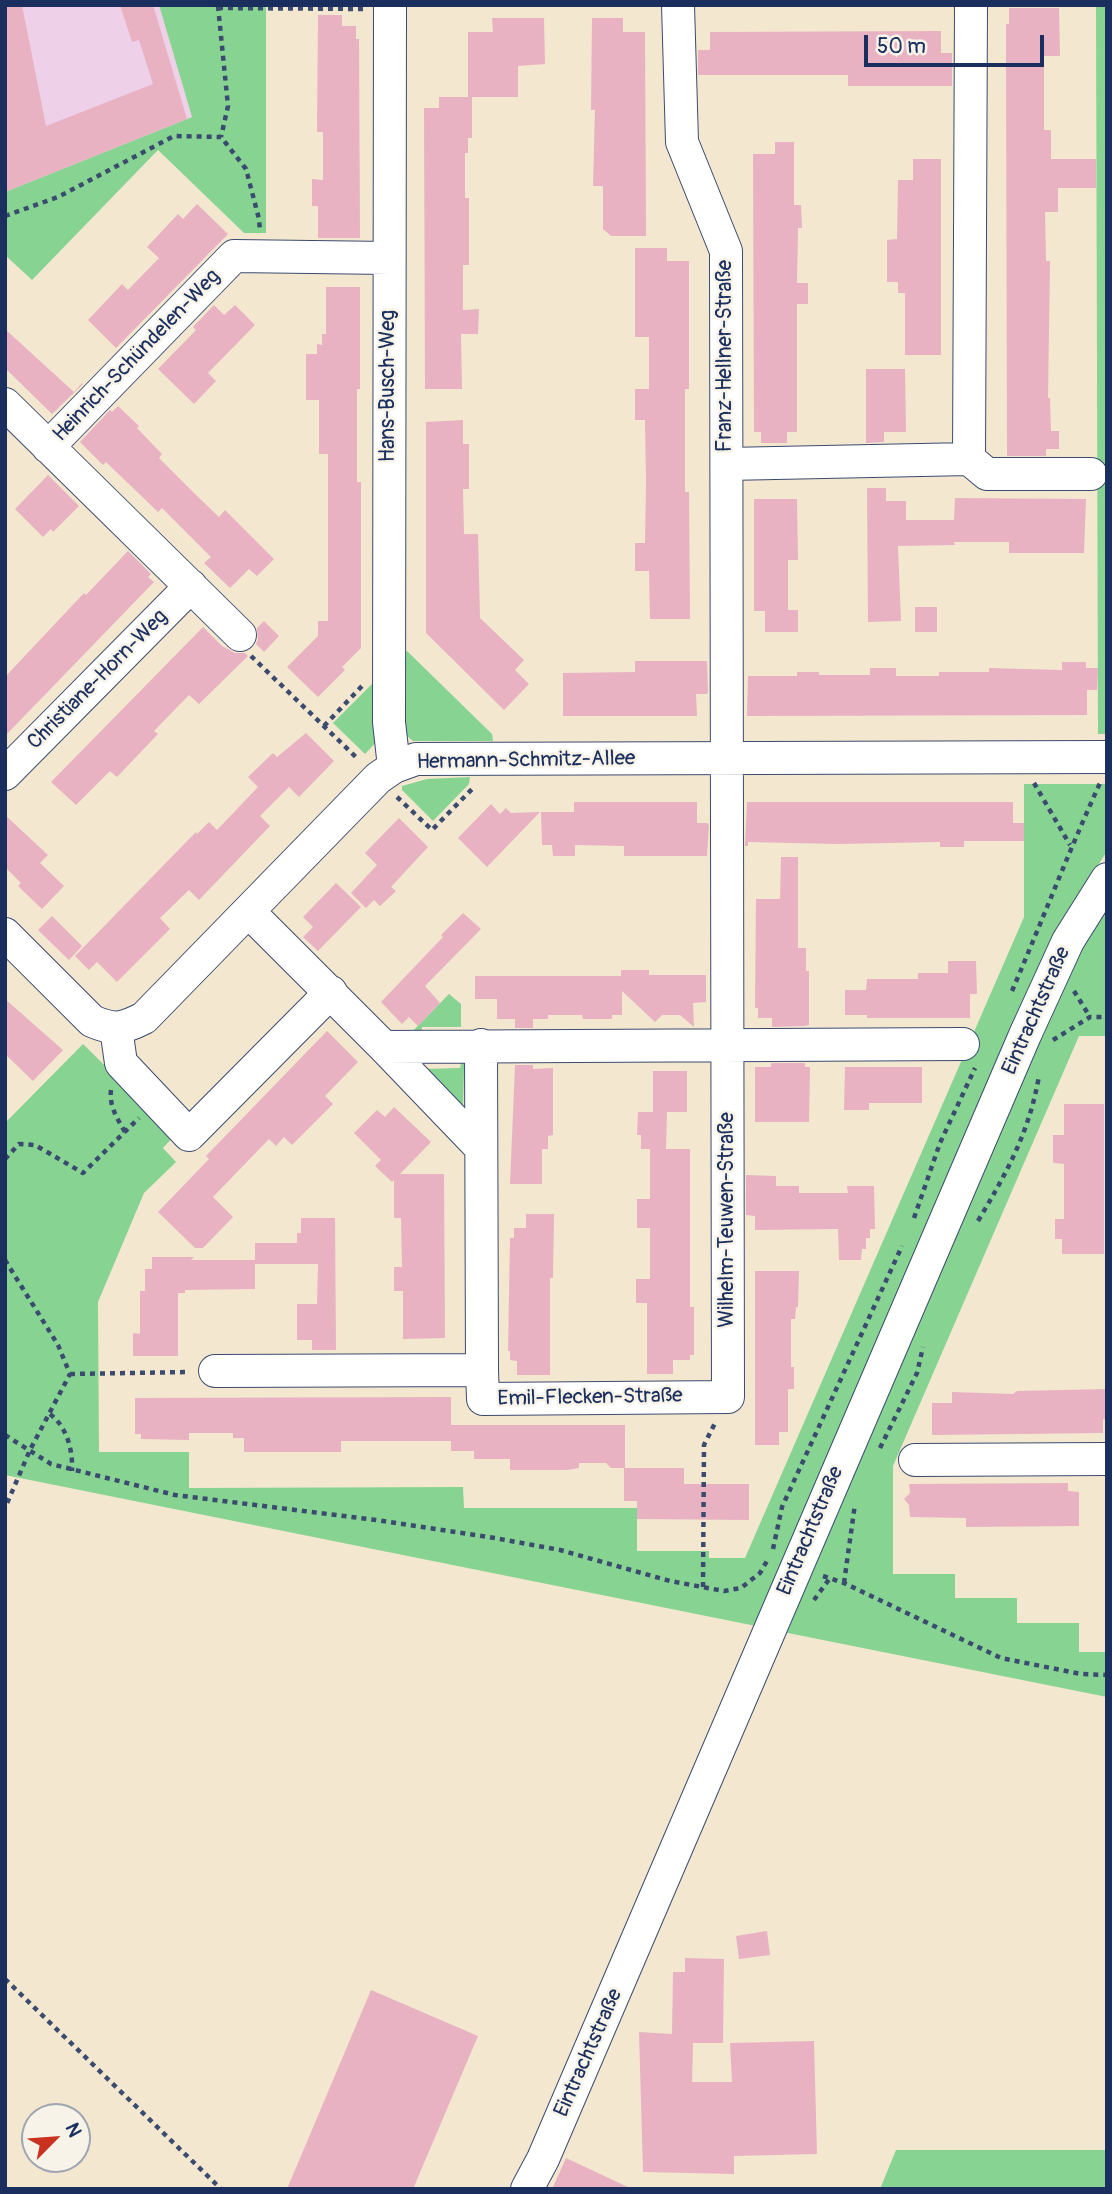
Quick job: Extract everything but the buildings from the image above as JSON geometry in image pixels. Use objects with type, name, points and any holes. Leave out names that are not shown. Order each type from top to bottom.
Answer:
[{"type":"street","name":"Franz-Hellner-Straße","points":[[678,5],[682,142],[726,251],[727,759]]},
{"type":"street","points":[[969,459],[971,5]]},
{"type":"street","name":"Hans-Busch-Weg","points":[[386,772],[390,722],[390,7]]},
{"type":"street","name":"Heinrich-Schündelen-Weg","points":[[48,447],[234,256],[389,258]]},
{"type":"street","name":"Heinrich-Schündelen-Weg","points":[[7,411],[48,447],[240,635]]},
{"type":"street","name":"Franz-Hellner-Straße","points":[[727,464],[969,459],[987,474],[1091,474]]},
{"type":"street","name":"Christiane-Horn-Weg","points":[[5,774],[191,586]]},
{"type":"street","name":"Hermann-Schmitz-Allee","points":[[386,772],[416,759],[1018,757],[1104,767]]},
{"type":"street","name":"Wilhelm-Teuwen-Straße","points":[[727,759],[728,1396]]},
{"type":"street","points":[[5,934],[92,1020],[109,1028],[127,1027],[144,1018],[386,772]]},
{"type":"street","name":"Eintrachtstraße","points":[[527,2189],[543,2159],[631,1957],[1030,1023],[1068,941],[1107,879]]},
{"type":"street","points":[[249,912],[331,992],[480,1147]]},
{"type":"street","points":[[116,1028],[121,1063],[189,1135],[331,992]]},
{"type":"street","points":[[384,1047],[729,1044],[970,1053]]},
{"type":"street","name":"Emil-Flecken-Straße","points":[[481,1045],[483,1399],[728,1396]]},
{"type":"street","name":"Emil-Flecken-Straße","points":[[215,1371],[482,1370]]},
{"type":"street","points":[[915,1460],[1107,1459]]},
{"type":"path","points":[[221,137],[228,106],[218,6],[390,7]]},
{"type":"path","points":[[5,216],[58,197],[174,136],[221,137]]},
{"type":"path","points":[[221,137],[246,169],[259,219],[261,257]]},
{"type":"path","points":[[240,635],[240,645],[324,726],[386,772],[432,830],[477,784],[479,759]]},
{"type":"path","points":[[324,726],[376,671],[390,672]]},
{"type":"path","points":[[1018,757],[1071,846]]},
{"type":"path","points":[[1009,998],[1051,902],[1104,767]]},
{"type":"path","points":[[1067,999],[1072,988],[1090,1017]]},
{"type":"path","points":[[1050,1033],[1045,1044],[1090,1017],[1107,1017]]},
{"type":"path","points":[[913,1222],[970,1053]]},
{"type":"path","points":[[974,1227],[1010,1167],[1032,1113],[1041,1066]]},
{"type":"path","points":[[5,1159],[19,1144],[35,1145],[83,1173],[156,1101]]},
{"type":"path","points":[[5,1435],[51,1464],[175,1495],[489,1537],[560,1550],[670,1581],[724,1591],[741,1588],[760,1573],[772,1553],[782,1507],[889,1270],[908,1235]]},
{"type":"path","points":[[5,1260],[58,1345],[70,1374],[30,1450],[5,1508]]},
{"type":"path","points":[[875,1458],[917,1373],[926,1335]]},
{"type":"path","points":[[70,1374],[215,1371]]},
{"type":"path","points":[[703,1587],[704,1445],[728,1396]]},
{"type":"path","points":[[50,1414],[61,1422],[72,1456],[72,1471]]},
{"type":"path","points":[[844,1583],[855,1503],[860,1492]]},
{"type":"path","points":[[796,1566],[844,1583],[1001,1658],[1081,1674],[1107,1675]]},
{"type":"path","points":[[5,1979],[221,2189]]},
{"type":"shaded area","points":[[5,5],[159,5],[192,117],[5,192]]},
{"type":"green space","points":[[159,5],[266,5],[266,233],[244,233],[158,150],[32,280],[5,255],[5,192],[192,117]]},
{"type":"green space","points":[[1096,5],[1107,5],[1107,734],[1098,734]]},
{"type":"green space","points":[[407,651],[492,734],[493,741],[413,741],[399,729],[398,659]]},
{"type":"green space","points":[[379,677],[379,739],[365,754],[333,723]]},
{"type":"green space","points":[[470,777],[469,784],[433,821],[402,790],[402,786],[427,779]]},
{"type":"green space","points":[[1024,784],[1107,784],[1107,851],[1056,933],[756,1626],[5,1475],[5,1123],[83,1044],[175,1135],[163,1148],[176,1162],[144,1193],[98,1302],[99,1452],[189,1452],[189,1488],[463,1487],[464,1508],[637,1508],[637,1551],[709,1551],[709,1558],[745,1558],[1024,917]]},
{"type":"green space","points":[[1107,903],[1107,1036],[1079,1036],[893,1466],[893,1574],[955,1574],[955,1598],[1017,1598],[1017,1623],[1079,1623],[1079,1652],[1107,1652],[1107,1697],[783,1632],[1080,945]]},
{"type":"green space","points":[[449,994],[461,1004],[461,1027],[422,1027],[422,1037],[407,1037]]},
{"type":"green space","points":[[409,1059],[421,1060],[423,1069],[460,1068],[462,1059],[474,1069],[464,1070],[463,1109],[473,1122]]},
{"type":"green space","points":[[896,2150],[1107,2150],[1107,2189],[880,2189]]}]
